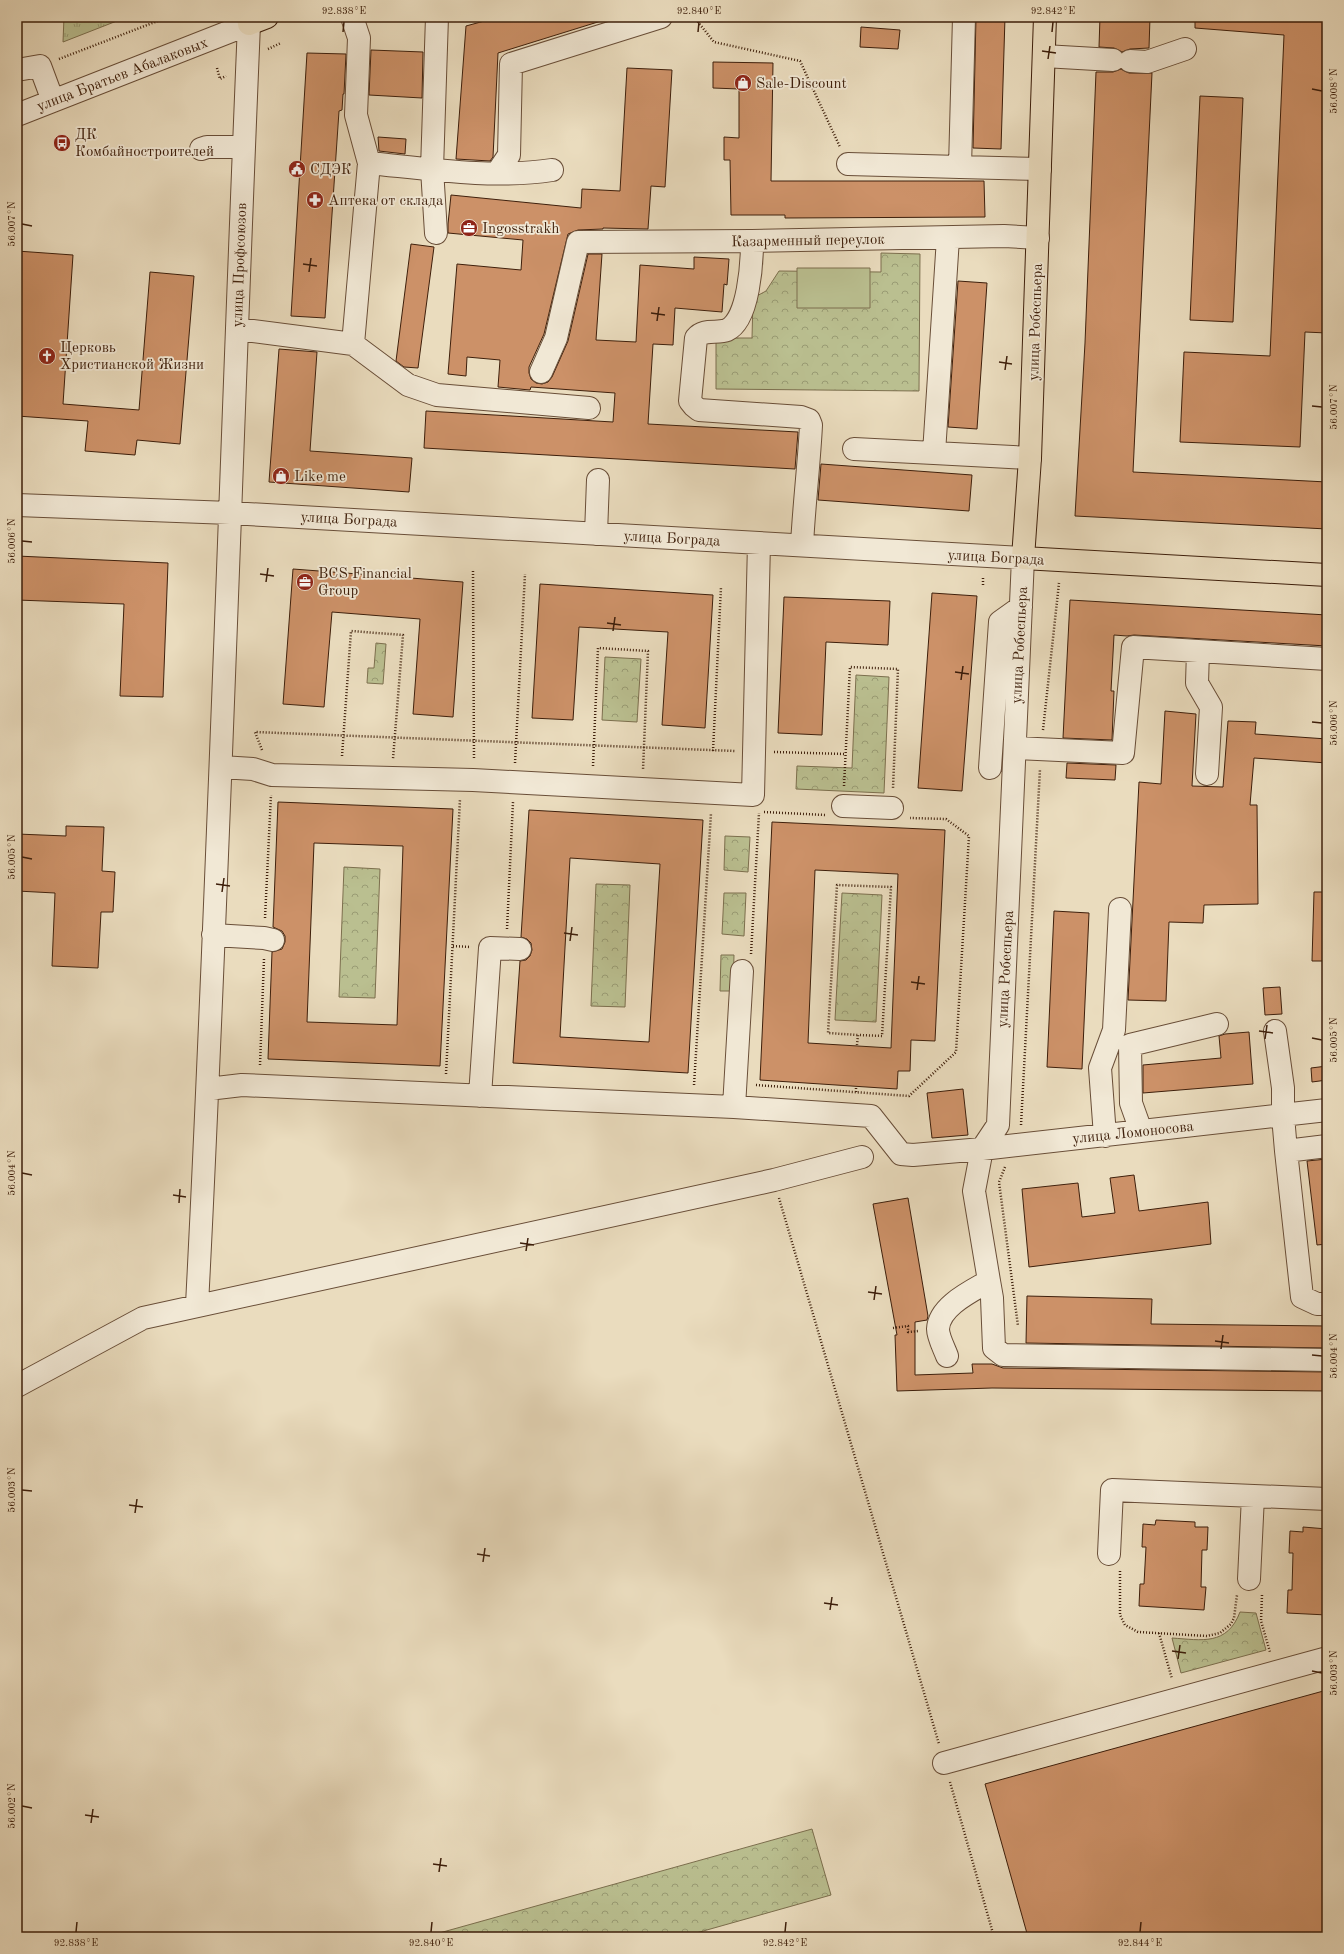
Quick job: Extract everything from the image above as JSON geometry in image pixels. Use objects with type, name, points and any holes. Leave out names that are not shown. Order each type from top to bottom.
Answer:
[{"type":"main road","name":"улица Робеспьера","points":[[1023,558],[1030,458],[1045,17]]},
{"type":"main road","name":"улица Бограда","points":[[1023,558],[1327,575]]},
{"type":"street","points":[[352,17],[359,38],[356,115],[369,163],[353,344]]},
{"type":"street","points":[[436,233],[432,169],[437,17]]},
{"type":"street","points":[[497,173],[509,155],[511,64],[661,17]]},
{"type":"street","points":[[960,167],[964,17]]},
{"type":"street","name":"улица Братьев Абалаковых","points":[[17,115],[255,19]]},
{"type":"street","name":"улица Профсоюзов","points":[[197,1305],[208,1089],[244,147],[255,19]]},
{"type":"street","points":[[1044,56],[1147,62],[1185,49]]},
{"type":"street","points":[[17,70],[40,66],[53,101]]},
{"type":"street","points":[[201,149],[207,147],[244,147]]},
{"type":"street","points":[[369,163],[497,173],[525,174],[552,170]]},
{"type":"street","points":[[848,164],[1040,169]]},
{"type":"street","name":"Казарменный переулок","points":[[541,372],[556,338],[578,242],[752,241],[1004,236],[1038,238]]},
{"type":"street","points":[[934,453],[948,238]]},
{"type":"street","points":[[752,241],[751,275],[739,319],[730,329],[724,331],[704,332],[696,338],[690,401],[699,410],[801,417],[809,420],[811,425],[809,474],[806,484],[802,545]]},
{"type":"street","points":[[237,329],[353,344],[408,385],[438,395],[589,408]]},
{"type":"street","points":[[854,449],[1030,458]]},
{"type":"street","points":[[596,534],[598,480]]},
{"type":"street","name":"улица Бограда","points":[[17,505],[230,513],[1023,558]]},
{"type":"street","points":[[221,768],[253,769],[272,775],[473,780],[592,788],[753,795],[762,755],[759,543]]},
{"type":"street","name":"улица Робеспьера","points":[[982,1149],[998,1125],[1023,558]]},
{"type":"street","points":[[990,768],[1000,622],[1021,607]]},
{"type":"street","points":[[1014,748],[1123,753],[1133,647],[1327,660]]},
{"type":"street","points":[[1198,651],[1197,683],[1211,707],[1207,774]]},
{"type":"street","points":[[843,806],[892,808]]},
{"type":"street","points":[[1105,1136],[1100,1068],[1114,1030],[1120,909]]},
{"type":"street","points":[[213,935],[268,939]]},
{"type":"street","points":[[480,1096],[490,948],[520,949]]},
{"type":"street","points":[[208,1089],[242,1085],[734,1107],[746,966]]},
{"type":"street","points":[[1141,1131],[1131,1103],[1130,1046],[1217,1024]]},
{"type":"street","points":[[1275,1031],[1283,1088],[1283,1116],[1286,1151],[1302,1297],[1317,1304],[1327,1304]]},
{"type":"street","name":"улица Ломоносова","points":[[734,1107],[871,1116],[901,1154],[913,1155],[1105,1136],[1327,1110]]},
{"type":"street","points":[[1286,1151],[1327,1146]]},
{"type":"street","points":[[982,1149],[974,1191],[992,1298],[994,1348],[1003,1355],[1327,1360]]},
{"type":"street","points":[[17,1386],[143,1318],[774,1180],[862,1157]]},
{"type":"street","points":[[947,1356],[938,1330],[939,1320],[954,1301],[989,1281]]},
{"type":"street","points":[[1109,1554],[1112,1490],[1327,1499]]},
{"type":"street","points":[[1249,1579],[1253,1496]]},
{"type":"street","points":[[944,1763],[1327,1658]]},
{"type":"path","points":[[40,66],[168,17]]},
{"type":"path","points":[[694,17],[714,42],[800,61],[848,164]]},
{"type":"path","points":[[268,50],[280,43]]},
{"type":"path","points":[[217,68],[220,79],[226,76]]},
{"type":"path","points":[[445,1093],[460,796],[473,780],[475,740],[473,571]]},
{"type":"path","points":[[983,578],[983,585]]},
{"type":"path","points":[[1018,1326],[999,1182],[1022,1122],[1040,750],[1060,583]]},
{"type":"path","points":[[713,751],[721,587]]},
{"type":"path","points":[[342,777],[343,736],[351,631],[403,635],[392,779]]},
{"type":"path","points":[[592,788],[598,648],[648,651],[642,790]]},
{"type":"path","points":[[843,806],[850,667],[898,669],[892,808]]},
{"type":"path","points":[[256,1086],[260,1065],[268,939],[272,775],[255,732],[394,739],[475,740],[643,746],[762,755],[771,752],[845,754]]},
{"type":"path","points":[[746,966],[759,812],[762,808]]},
{"type":"path","points":[[694,1088],[711,810]]},
{"type":"path","points":[[910,1096],[956,1052],[969,836],[946,819]]},
{"type":"path","points":[[837,885],[890,888],[882,1036],[858,1035],[828,1033],[837,885]]},
{"type":"path","points":[[857,1045],[858,1035]]},
{"type":"path","points":[[774,1180],[994,1937]]},
{"type":"path","points":[[893,1328],[908,1326],[908,1332],[918,1331]]},
{"type":"path","points":[[1109,1554],[1121,1554],[1119,1610],[1122,1621],[1131,1630],[1159,1634],[1213,1635],[1220,1633],[1231,1624],[1236,1611]]},
{"type":"path","points":[[1261,1621],[1276,1672]]},
{"type":"path","points":[[1159,1634],[1177,1699]]},
{"type":"green space","points":[[64,17],[127,17],[63,42]]},
{"type":"green space","points":[[881,253],[920,254],[919,391],[716,389],[716,338],[752,338],[753,298],[766,291],[779,271],[881,272]]},
{"type":"green space","points":[[797,268],[870,268],[870,308],[797,308]]},
{"type":"green space","points":[[376,643],[386,644],[383,684],[367,683],[368,668],[374,668]]},
{"type":"green space","points":[[605,657],[641,659],[637,722],[602,720]]},
{"type":"green space","points":[[856,675],[889,677],[884,793],[796,789],[797,766],[852,768]]},
{"type":"green space","points":[[725,836],[750,837],[748,872],[724,870]]},
{"type":"green space","points":[[344,867],[380,869],[375,998],[339,997]]},
{"type":"green space","points":[[596,884],[630,885],[625,1007],[591,1006]]},
{"type":"green space","points":[[724,893],[746,893],[744,936],[722,934]]},
{"type":"green space","points":[[842,893],[882,895],[876,1022],[835,1020]]},
{"type":"green space","points":[[721,955],[734,955],[733,991],[720,991]]},
{"type":"green space","points":[[1240,1612],[1256,1613],[1266,1650],[1181,1673],[1172,1638],[1203,1640],[1221,1636],[1235,1623]]},
{"type":"green space","points":[[812,1829],[831,1895],[682,1937],[425,1937]]},
{"type":"building","points":[[499,17],[601,17],[601,21],[498,53],[493,157],[490,161],[456,159],[466,26]]},
{"type":"building","points":[[976,17],[1005,17],[1001,149],[973,148]]},
{"type":"building","points":[[1100,17],[1150,17],[1149,48],[1130,49],[1122,52],[1114,48],[1099,47]]},
{"type":"building","points":[[1195,17],[1327,17],[1327,333],[1305,332],[1300,447],[1180,442],[1184,352],[1270,356],[1284,35],[1195,28]]},
{"type":"building","points":[[861,27],[900,30],[898,49],[860,47]]},
{"type":"building","points":[[371,50],[423,52],[422,98],[369,95]]},
{"type":"building","points":[[307,53],[346,54],[344,94],[342,110],[339,111],[325,318],[291,316]]},
{"type":"building","points":[[713,62],[773,63],[771,181],[984,181],[985,217],[785,218],[785,215],[731,215],[730,160],[724,160],[724,137],[739,138],[739,89],[713,88]]},
{"type":"building","points":[[627,68],[672,70],[665,187],[651,186],[648,229],[603,228],[578,230],[568,234],[544,334],[529,367],[531,379],[536,383],[542,384],[548,382],[552,377],[568,341],[588,254],[602,254],[596,340],[636,342],[640,265],[694,269],[694,257],[729,259],[727,285],[724,284],[722,312],[675,308],[673,345],[653,344],[648,424],[798,432],[795,469],[424,448],[426,411],[613,422],[615,393],[531,387],[530,390],[498,387],[500,360],[467,357],[466,376],[448,374],[457,264],[521,270],[523,240],[448,233],[448,224],[451,195],[581,208],[582,189],[620,191]]},
{"type":"building","points":[[1121,69],[1129,73],[1152,73],[1133,472],[1327,482],[1327,529],[1075,516],[1085,343],[1096,72],[1113,72]]},
{"type":"building","points":[[1200,96],[1243,98],[1233,322],[1190,320]]},
{"type":"building","points":[[378,137],[406,139],[405,154],[379,151]]},
{"type":"building","points":[[411,244],[434,247],[418,368],[404,367],[396,361]]},
{"type":"building","points":[[17,251],[73,255],[63,404],[139,410],[150,272],[194,276],[180,444],[137,440],[135,455],[85,451],[88,421],[17,416]]},
{"type":"building","points":[[958,281],[987,283],[977,429],[948,427]]},
{"type":"building","points":[[279,349],[317,352],[310,451],[412,458],[409,492],[269,482]]},
{"type":"building","points":[[821,464],[972,475],[969,511],[818,500]]},
{"type":"building","points":[[17,556],[168,563],[163,697],[120,696],[124,604],[17,600]]},
{"type":"building","points":[[293,569],[463,582],[453,717],[413,714],[420,619],[332,612],[324,707],[283,704]]},
{"type":"building","points":[[540,584],[713,595],[705,728],[662,725],[668,632],[579,627],[573,720],[532,718]]},
{"type":"building","points":[[932,593],[977,596],[962,791],[918,788]]},
{"type":"building","points":[[784,597],[890,601],[888,645],[826,642],[822,735],[778,733]]},
{"type":"building","points":[[1070,600],[1327,615],[1327,646],[1114,635],[1111,691],[1114,691],[1112,740],[1063,738]]},
{"type":"building","points":[[1165,711],[1196,714],[1192,786],[1223,787],[1228,721],[1256,722],[1255,734],[1327,739],[1327,763],[1254,758],[1250,805],[1257,805],[1258,904],[1204,905],[1203,923],[1169,922],[1166,1001],[1128,1000],[1139,782],[1161,784]]},
{"type":"building","points":[[1067,763],[1116,765],[1115,780],[1066,778]]},
{"type":"building","points":[[278,802],[453,809],[440,1066],[268,1059],[272,952],[282,949],[285,942],[285,936],[282,931],[273,927]],"holes":[[[314,843],[403,846],[397,1025],[307,1022]]]},
{"type":"building","points":[[529,810],[703,820],[688,1073],[513,1063],[520,961],[526,960],[530,956],[532,950],[531,943],[527,939],[521,937]],"holes":[[[570,858],[660,864],[649,1042],[560,1037]]]},
{"type":"building","points":[[772,822],[945,830],[935,1041],[911,1040],[910,1071],[898,1071],[897,1089],[760,1080]],"holes":[[[815,870],[898,874],[891,1048],[808,1043]]]},
{"type":"building","points":[[66,826],[104,827],[102,871],[115,872],[113,912],[101,912],[98,968],[52,966],[55,893],[17,891],[17,834],[66,836]]},
{"type":"building","points":[[1314,892],[1327,892],[1327,961],[1312,961]]},
{"type":"building","points":[[1054,911],[1089,913],[1082,1069],[1047,1067]]},
{"type":"building","points":[[1280,987],[1282,1014],[1265,1015],[1263,988]]},
{"type":"building","points":[[1249,1032],[1253,1084],[1143,1093],[1143,1065],[1221,1058],[1219,1036]]},
{"type":"building","points":[[1327,1066],[1327,1080],[1312,1082],[1311,1068]]},
{"type":"building","points":[[963,1089],[968,1135],[932,1138],[927,1093]]},
{"type":"building","points":[[1327,1159],[1327,1244],[1317,1245],[1307,1161]]},
{"type":"building","points":[[1134,1175],[1139,1211],[1208,1202],[1211,1244],[1029,1267],[1022,1189],[1078,1183],[1082,1217],[1115,1213],[1110,1178]]},
{"type":"building","points":[[908,1198],[928,1316],[927,1320],[915,1322],[915,1375],[973,1373],[972,1364],[992,1364],[1003,1368],[1327,1372],[1327,1391],[992,1388],[897,1391],[895,1335],[897,1335],[873,1204]]},
{"type":"building","points":[[1027,1296],[1152,1299],[1151,1324],[1327,1326],[1327,1348],[1026,1343]]},
{"type":"building","points":[[1156,1520],[1195,1522],[1195,1527],[1208,1527],[1207,1550],[1202,1550],[1201,1587],[1206,1587],[1204,1610],[1139,1606],[1140,1584],[1144,1584],[1146,1547],[1142,1547],[1143,1524],[1155,1525]]},
{"type":"building","points":[[1303,1527],[1327,1529],[1327,1615],[1287,1613],[1288,1590],[1292,1590],[1293,1553],[1289,1553],[1290,1531],[1303,1532]]},
{"type":"building","points":[[1327,1690],[1327,1937],[1028,1937],[985,1784]]},
{"type":"place","name":"Sale-Discount","points":[[743,83]]},
{"type":"place","name":"ДК Комбайностроителей","points":[[62,143]]},
{"type":"place","name":"СДЭК","points":[[297,169]]},
{"type":"place","name":"Аптека от склада","points":[[315,200]]},
{"type":"place","name":"Ingosstrakh","points":[[469,228]]},
{"type":"place","name":"Церковь Христианской Жизни","points":[[47,356]]},
{"type":"place","name":"Like me","points":[[281,476]]},
{"type":"place","name":"BCS Financial Group","points":[[305,582]]}]
